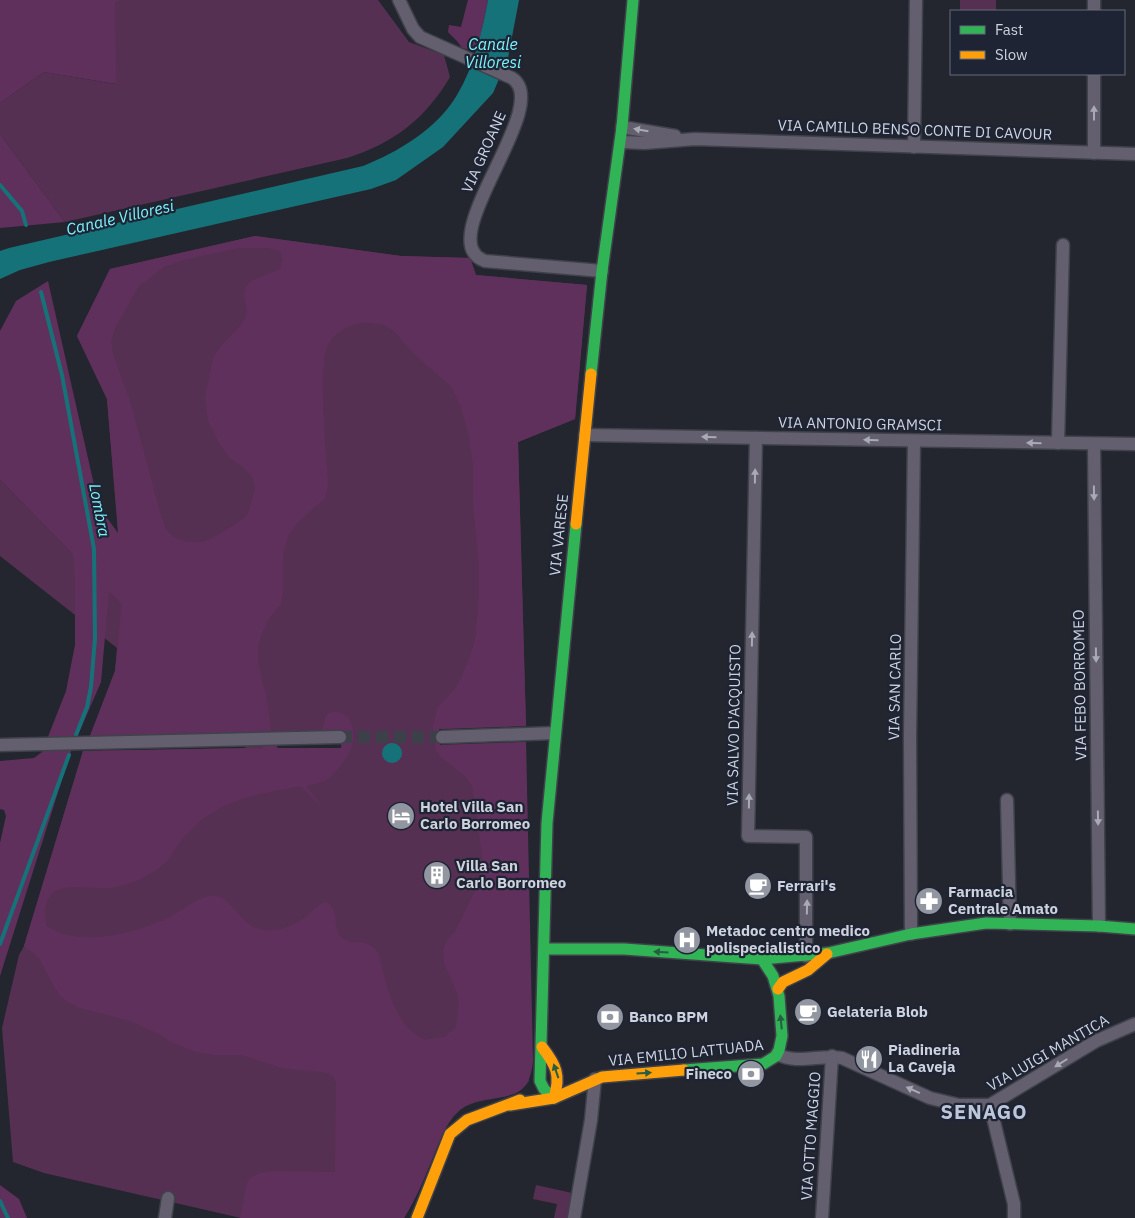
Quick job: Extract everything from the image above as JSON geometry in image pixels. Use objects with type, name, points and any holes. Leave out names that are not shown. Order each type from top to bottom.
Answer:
[{"type":"street","name":"VIA GROANE","points":[[398,0],[418,35],[516,80],[521,88],[520,108],[516,123],[477,208],[471,235],[474,252],[485,261],[602,271]]},
{"type":"street","name":"VIA VARESE","points":[[540,1081],[547,823],[554,733],[602,271],[622,127],[634,0]]},
{"type":"street","points":[[914,147],[916,0]]},
{"type":"street","points":[[1094,75],[1094,152]]},
{"type":"street","name":"VIA CAMILLO BENSO CONTE DI CAVOUR","points":[[622,127],[695,139]]},
{"type":"street","name":"VIA CAMILLO BENSO CONTE DI CAVOUR","points":[[620,142],[645,143],[695,139],[1135,154]]},
{"type":"street","points":[[1058,443],[1063,245]]},
{"type":"street","name":"VIA ANTONIO GRAMSCI","points":[[585,435],[1135,444]]},
{"type":"street","name":"VIA SALVO D'ACQUISTO","points":[[756,438],[752,516],[748,836],[806,837],[806,956]]},
{"type":"street","name":"VIA SAN CARLO","points":[[911,934],[910,736],[914,441]]},
{"type":"street","name":"VIA FEBO BORROMEO","points":[[1094,444],[1099,926]]},
{"type":"street","points":[[442,737],[554,733]]},
{"type":"street","points":[[0,744],[340,737]]},
{"type":"street","points":[[1007,800],[1010,924]]},
{"type":"street","points":[[544,949],[624,949],[762,959],[828,953],[911,934],[986,923],[1099,926],[1135,929]]},
{"type":"street","points":[[778,989],[783,982],[804,972],[828,953]]},
{"type":"street","points":[[804,972],[806,956]]},
{"type":"street","points":[[762,959],[771,971],[778,989],[782,1036],[778,1054]]},
{"type":"street","name":"VIA LUIGI MANTICA","points":[[778,1054],[782,1057],[795,1059],[832,1056],[842,1058],[930,1098],[959,1105],[990,1105],[1096,1041],[1135,1024]]},
{"type":"street","points":[[417,1218],[450,1134],[467,1120],[484,1112],[510,1105],[532,1091],[540,1081],[544,1089],[554,1098],[559,1085],[558,1073],[542,1047]]},
{"type":"street","name":"VIA EMILIO LATTUADA","points":[[510,1105],[554,1098],[602,1076],[763,1064],[773,1060],[778,1054]]},
{"type":"street","name":"VIA OTTO MAGGIO","points":[[822,1218],[832,1056]]},
{"type":"street","points":[[574,1218],[592,1120],[595,1079]]},
{"type":"street","points":[[990,1105],[1014,1204],[1014,1218]]},
{"type":"street","points":[[165,1218],[168,1198]]},
{"type":"shaded area","points":[[0,0],[121,0],[115,3],[116,84],[44,72],[0,103]]},
{"type":"shaded area","points":[[121,0],[378,0],[409,42],[444,55],[450,77],[430,105],[407,128],[394,137],[364,152],[347,158],[65,222],[0,134],[0,103],[44,72],[115,84],[115,3]]},
{"type":"shaded area","points":[[468,0],[488,0],[480,39],[474,51],[462,48],[448,32],[449,25],[461,27]]},
{"type":"shaded area","points":[[960,0],[996,0],[996,10],[960,10]]},
{"type":"shaded area","points":[[0,134],[65,222],[0,228]]},
{"type":"shaded area","points":[[255,236],[401,256],[470,258],[476,275],[587,285],[575,419],[518,442],[526,726],[439,729],[440,745],[526,742],[529,1081],[514,1093],[466,1106],[453,1117],[443,1134],[404,1218],[241,1218],[44,1173],[13,1162],[2,1028],[19,955],[24,946],[83,751],[246,748],[227,734],[90,736],[115,671],[117,648],[0,556],[0,480],[122,603],[123,586],[107,399],[77,336],[110,269]],"holes":[[[341,732],[341,748],[264,749],[250,734]]]},
{"type":"shaded area","points":[[255,236],[401,256],[470,258],[476,275],[587,285],[575,419],[518,442],[526,726],[439,729],[440,745],[526,742],[533,1061],[530,1077],[523,1088],[515,1094],[469,1104],[453,1116],[442,1135],[419,1190],[404,1218],[240,1218],[247,1183],[250,1178],[260,1173],[274,1171],[335,1172],[336,1083],[334,1078],[329,1073],[282,1068],[242,1055],[214,1055],[197,1052],[173,1043],[157,1033],[130,1021],[77,1007],[65,1000],[56,990],[39,958],[24,946],[83,751],[263,748],[249,734],[90,736],[115,671],[122,604],[109,591],[101,682],[71,751],[0,976],[0,843],[6,816],[4,810],[0,809],[0,761],[34,758],[42,752],[66,691],[75,645],[75,584],[73,554],[0,480],[0,331],[16,301],[48,281],[99,507],[118,533],[107,399],[77,336],[110,269]],"holes":[[[238,248],[268,248],[280,251],[283,260],[280,269],[251,281],[246,286],[244,295],[247,310],[246,317],[213,358],[205,398],[208,421],[218,441],[229,457],[244,468],[253,478],[255,489],[246,517],[204,542],[186,542],[174,537],[166,530],[131,404],[113,354],[111,342],[114,330],[138,287],[164,267],[183,260]],[[364,322],[385,325],[395,332],[414,354],[451,386],[461,407],[469,437],[473,466],[473,504],[479,564],[476,633],[473,648],[464,672],[457,686],[437,709],[433,727],[436,751],[466,777],[472,786],[482,858],[478,885],[456,930],[446,942],[443,952],[444,962],[457,993],[459,1005],[456,1027],[444,1037],[425,1040],[414,1033],[398,1014],[388,990],[378,952],[365,943],[351,942],[342,938],[337,929],[333,908],[325,902],[295,924],[280,929],[266,930],[255,928],[226,901],[219,897],[210,896],[195,901],[159,922],[144,928],[110,936],[76,937],[60,933],[46,926],[45,910],[48,899],[54,892],[63,888],[73,887],[113,888],[136,881],[156,870],[167,861],[182,840],[207,816],[232,803],[259,794],[301,786],[323,808],[306,786],[329,778],[347,757],[353,742],[352,726],[344,715],[337,712],[328,713],[322,732],[341,732],[342,748],[278,748],[267,734],[271,733],[267,701],[258,661],[258,647],[270,617],[281,604],[283,593],[283,555],[288,536],[297,523],[325,498],[328,485],[324,433],[323,369],[325,353],[332,338],[340,331]]]},
{"type":"shaded area","points":[[0,1185],[19,1199],[27,1218],[0,1218]]},
{"type":"shaded area","points":[[536,1185],[572,1193],[568,1218],[554,1218],[557,1204],[533,1199]]},
{"type":"water","name":"Canale Villoresi","points":[[488,0],[519,0],[508,58],[493,93],[443,147],[396,180],[371,189],[49,262],[20,270],[0,279],[0,251],[9,248],[363,166],[390,154],[428,129],[449,107],[457,95],[473,61]]},
{"type":"water","points":[[388,743],[396,743],[402,749],[402,757],[396,763],[388,763],[382,757],[382,749]]},
{"type":"waterway","name":"Lombra","points":[[0,185],[22,211],[26,225]]},
{"type":"waterway","name":"Lombra","points":[[41,292],[62,375],[94,549],[95,638],[91,687],[87,707],[76,735]]},
{"type":"waterway","name":"Lombra","points":[[0,944],[69,755]]},
{"type":"waterway","name":"Lombra","points":[[0,1201],[8,1218]]},
{"type":"tunnel","points":[[340,737],[442,737]]},
{"type":"traffic: fast","points":[[591,374],[602,271],[622,127],[633,0]]},
{"type":"traffic: fast","points":[[554,1098],[544,1089],[540,1081],[547,823],[576,524]]},
{"type":"traffic: fast","points":[[544,949],[624,949],[762,959],[828,953],[911,934],[986,923],[1099,926],[1135,929]]},
{"type":"traffic: fast","points":[[684,1070],[763,1064],[776,1056],[782,1036],[779,996],[773,976],[762,959]]},
{"type":"traffic: slow","points":[[576,524],[591,374]]},
{"type":"traffic: slow","points":[[778,989],[783,982],[808,970],[827,954]]},
{"type":"traffic: slow","points":[[542,1047],[551,1059],[556,1071],[557,1083],[554,1098]]},
{"type":"traffic: slow","points":[[510,1105],[554,1098],[602,1077],[684,1070]]},
{"type":"traffic: slow","points":[[417,1218],[450,1134],[467,1120],[520,1100]]},
{"type":"place","name":"Hotel Villa San Carlo Borromeo","points":[[401,816]]},
{"type":"place","name":"Villa San Carlo Borromeo","points":[[437,875]]},
{"type":"place","name":"Ferrari's","points":[[758,886]]},
{"type":"place","name":"Farmacia Centrale Amato","points":[[929,901]]},
{"type":"place","name":"Metadoc centro medico polispecialistico","points":[[687,940]]},
{"type":"place","name":"Gelateria Blob","points":[[808,1012]]},
{"type":"place","name":"Banco BPM","points":[[610,1017]]},
{"type":"place","name":"Piadineria La Caveja","points":[[869,1059]]},
{"type":"place","name":"Fineco","points":[[751,1074]]},
{"type":"district","name":"SENAGO","points":[[984,1112]]}]
